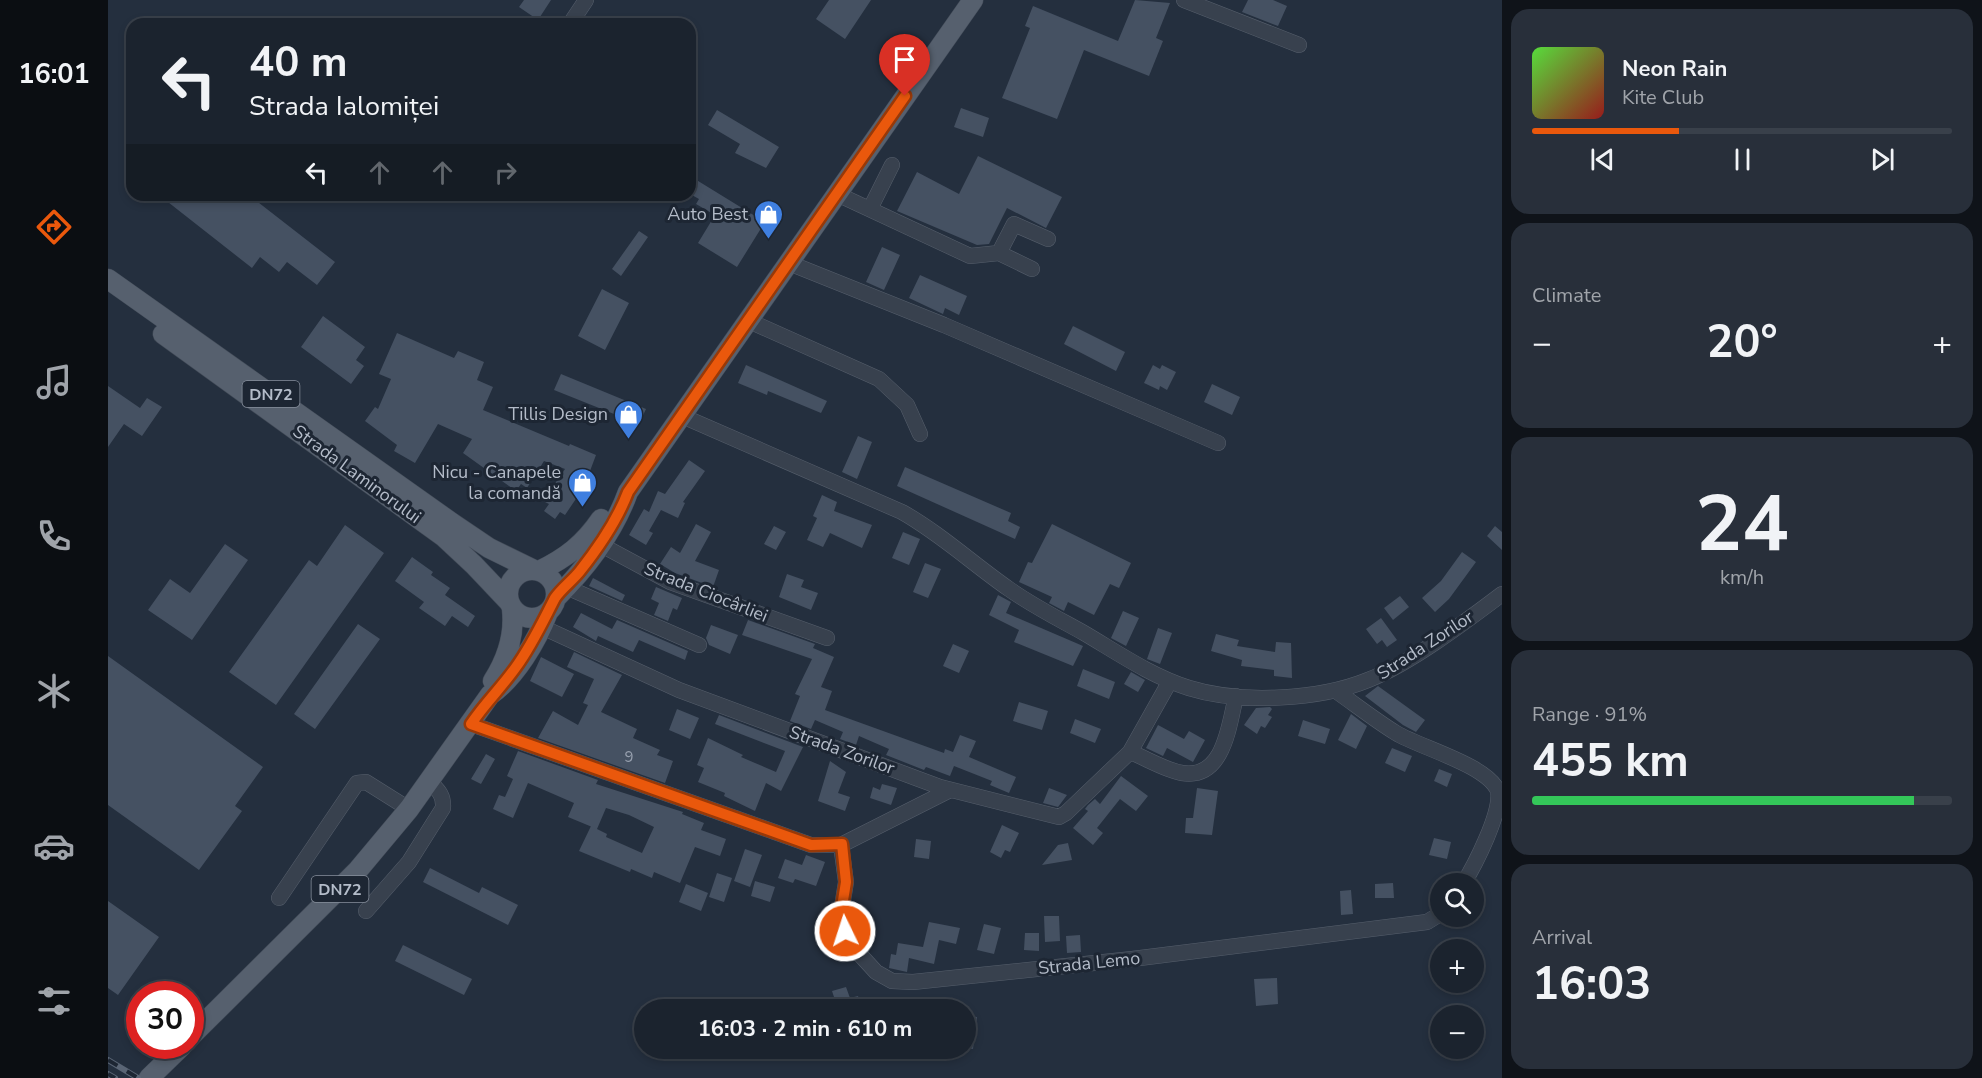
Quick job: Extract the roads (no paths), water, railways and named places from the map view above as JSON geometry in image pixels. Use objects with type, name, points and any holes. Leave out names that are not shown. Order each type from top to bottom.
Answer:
[{"type":"main road","points":[[510,605],[518,614],[533,619],[553,606],[594,541],[621,513],[628,492],[973,0]]},
{"type":"main road","name":"Strada Laminorului","points":[[108,279],[452,523],[489,548],[537,571]]},
{"type":"main road","name":"Strada Laminorului","points":[[108,294],[455,547],[510,605]]},
{"type":"main road","points":[[537,571],[594,541]]},
{"type":"main road","name":"DN72","points":[[204,1023],[322,908],[409,809],[490,695],[500,688],[553,606],[550,579],[537,571],[519,574],[513,579],[507,594],[510,605],[511,639],[502,667],[492,682],[490,695]]},
{"type":"main road","points":[[149,1078],[169,1059]]},
{"type":"street","points":[[574,18],[586,0]]},
{"type":"street","points":[[1184,0],[1299,45]]},
{"type":"street","points":[[870,209],[892,165]]},
{"type":"street","points":[[837,194],[970,256],[999,253],[1032,269]]},
{"type":"street","points":[[999,253],[1014,224],[1048,239]]},
{"type":"street","points":[[789,263],[944,325],[1218,443]]},
{"type":"street","points":[[748,321],[879,379],[907,405],[920,435]]},
{"type":"street","name":"Strada Zorilor","points":[[682,416],[902,512],[933,529],[1010,590],[1147,671],[1190,689],[1236,696],[1294,697],[1336,691],[1369,680],[1403,662],[1502,594]]},
{"type":"street","name":"Strada Ciocârliei","points":[[594,541],[670,582],[827,638]]},
{"type":"street","points":[[553,606],[699,645]]},
{"type":"street","name":"Strada Zorilor","points":[[553,606],[679,690],[950,790],[1059,817],[1130,752],[1170,681]]},
{"type":"street","points":[[1336,691],[1397,733],[1471,768],[1488,779],[1498,790],[1501,802],[1495,823],[1469,873]]},
{"type":"street","points":[[1130,752],[1181,773],[1198,773],[1216,761],[1225,743],[1236,696]]},
{"type":"street","points":[[471,724],[811,845],[842,844],[950,790]]},
{"type":"street","points":[[279,898],[357,783],[366,782],[409,809]]},
{"type":"street","points":[[366,911],[409,862],[443,808],[444,800],[440,791],[430,782]]},
{"type":"street","name":"Strada Lemo","points":[[842,844],[846,882],[841,913],[845,931],[863,959],[876,972],[892,981],[913,982],[1132,959],[1430,920]]},
{"type":"railway","points":[[108,1060],[138,1078]]},
{"type":"railway","points":[[108,1074],[115,1078]]},
{"type":"place","name":"Auto Best","points":[[769,240]]},
{"type":"place","name":"Tillis Design","points":[[629,440]]},
{"type":"place","name":"Nicu - Canapele la comandă","points":[[582,508]]}]
